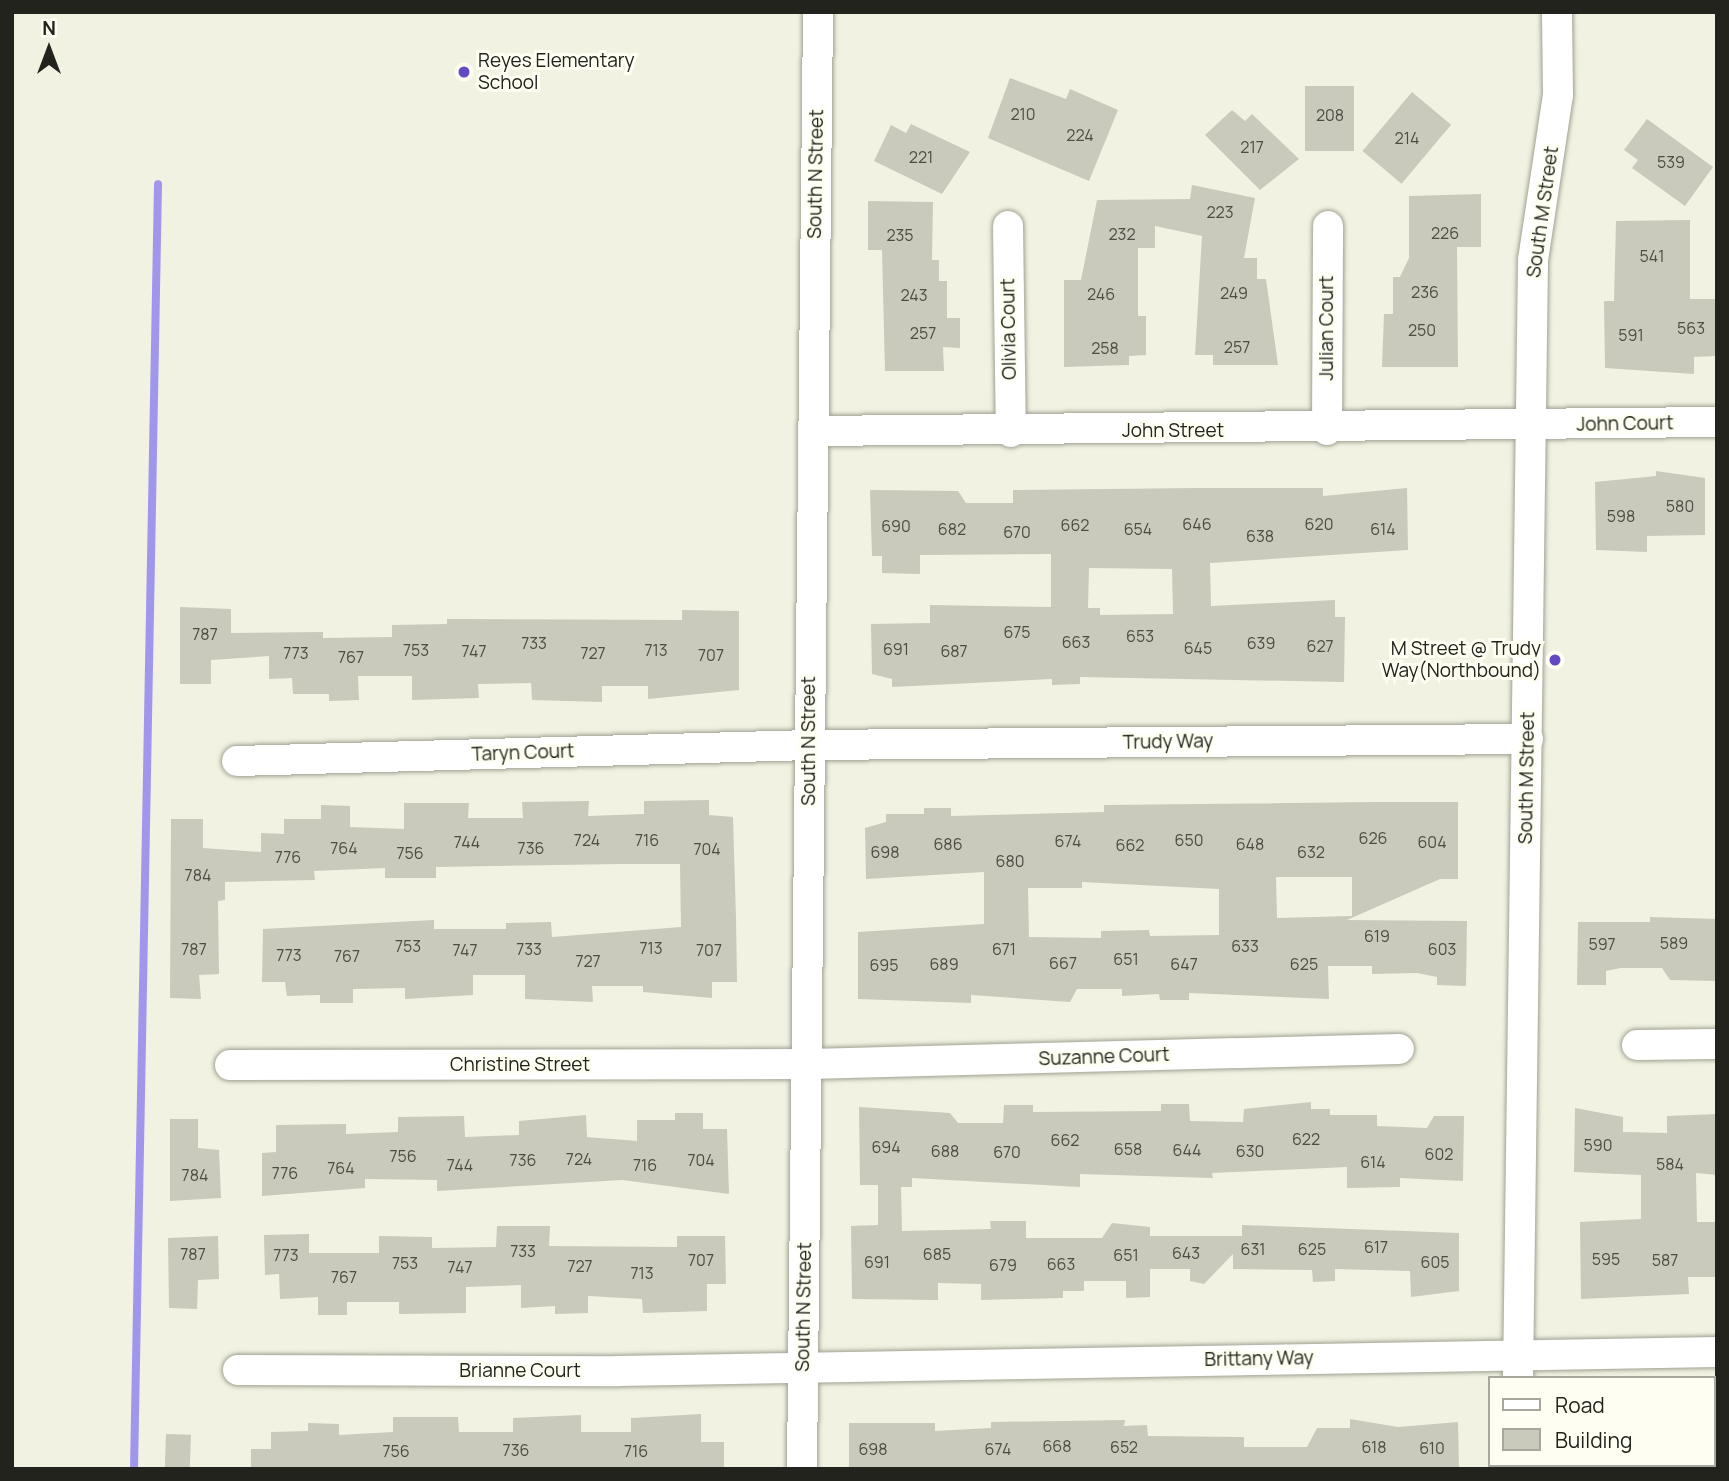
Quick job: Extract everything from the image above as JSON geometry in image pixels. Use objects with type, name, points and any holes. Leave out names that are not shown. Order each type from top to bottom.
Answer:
[{"type":"street","name":"South N Street","points":[[802,1469],[809,1065],[809,746],[818,12]]},
{"type":"street","name":"South M Street","points":[[1518,1366],[1533,426],[1533,260],[1558,95],[1557,12]]},
{"type":"street","name":"Olivia Court","points":[[1008,226],[1011,432]]},
{"type":"street","name":"Julian Court","points":[[1327,429],[1328,226]]},
{"type":"street","name":"John Court","points":[[1533,426],[1717,422]]},
{"type":"street","name":"John Street","points":[[813,431],[1011,432],[1533,426]]},
{"type":"street","name":"Trudy Way","points":[[809,746],[1528,739]]},
{"type":"street","name":"Taryn Court","points":[[237,761],[809,746]]},
{"type":"street","points":[[1637,1045],[1717,1044]]},
{"type":"street","name":"Suzanne Court","points":[[809,1065],[1399,1049]]},
{"type":"street","name":"Christine Street","points":[[230,1065],[809,1065]]},
{"type":"street","name":"Brittany Way","points":[[802,1368],[1518,1366],[1717,1352]]},
{"type":"street","name":"Brianne Court","points":[[238,1370],[802,1368]]},
{"type":"building","points":[[1010,78],[1066,99],[1070,89],[1118,110],[1089,181],[988,138]]},
{"type":"building","points":[[1305,86],[1354,86],[1354,151],[1305,151]]},
{"type":"building","points":[[1412,92],[1451,125],[1402,184],[1363,151]]},
{"type":"building","points":[[1232,110],[1245,121],[1252,114],[1299,159],[1260,190],[1205,135]]},
{"type":"building","points":[[1647,119],[1713,167],[1685,206],[1632,168],[1638,160],[1624,150]]},
{"type":"building","points":[[911,124],[970,152],[942,194],[874,161],[891,125],[906,133]]},
{"type":"building","points":[[1192,185],[1255,198],[1244,258],[1257,258],[1257,279],[1266,279],[1278,365],[1213,365],[1213,355],[1195,355],[1202,236],[1155,226],[1155,248],[1138,248],[1138,316],[1146,316],[1146,355],[1129,356],[1129,365],[1064,367],[1064,280],[1081,280],[1097,200],[1190,199]]},
{"type":"building","points":[[1481,194],[1481,247],[1457,247],[1458,367],[1382,367],[1384,314],[1393,314],[1393,277],[1400,277],[1409,258],[1409,196]]},
{"type":"building","points":[[868,201],[933,202],[932,260],[939,260],[939,281],[947,281],[947,318],[960,318],[960,348],[943,347],[944,371],[885,371],[882,250],[868,250]]},
{"type":"building","points":[[1690,220],[1690,299],[1716,299],[1716,356],[1694,357],[1694,374],[1605,368],[1604,301],[1614,301],[1616,221]]},
{"type":"building","points":[[1656,471],[1705,478],[1705,535],[1647,536],[1647,552],[1596,550],[1595,482],[1656,476]]},
{"type":"building","points":[[1323,488],[1323,496],[1407,488],[1408,550],[1210,563],[1211,606],[1335,600],[1335,617],[1345,617],[1344,682],[1080,677],[1080,684],[1052,685],[1052,679],[892,687],[892,679],[872,674],[871,624],[930,623],[930,605],[1051,607],[1051,554],[920,555],[920,574],[882,573],[882,556],[872,556],[870,490],[958,491],[966,503],[1013,503],[1013,490]],"holes":[[[1089,568],[1172,569],[1173,614],[1100,615],[1100,608],[1088,608]]]},
{"type":"building","points":[[180,607],[231,609],[231,633],[323,632],[323,638],[392,637],[392,625],[447,624],[447,619],[682,620],[682,610],[739,611],[739,690],[648,699],[648,686],[602,686],[602,702],[532,700],[531,683],[478,684],[479,698],[412,700],[412,676],[358,676],[359,700],[329,701],[329,694],[293,694],[292,678],[269,679],[269,656],[211,660],[211,684],[180,684]]},
{"type":"building","points":[[709,800],[709,815],[733,817],[737,982],[712,982],[712,998],[643,992],[643,986],[592,986],[593,1002],[525,999],[525,975],[473,975],[473,995],[405,999],[405,988],[353,989],[353,1003],[320,1003],[320,995],[287,996],[285,982],[262,982],[263,929],[434,920],[434,929],[506,929],[506,923],[551,922],[552,937],[681,927],[680,864],[621,864],[436,867],[436,878],[385,878],[385,868],[314,871],[315,880],[225,882],[225,900],[218,901],[219,974],[199,975],[201,999],[170,998],[171,819],[203,819],[203,848],[261,852],[261,833],[284,834],[284,819],[321,819],[321,805],[350,806],[350,827],[404,829],[404,803],[469,803],[468,818],[523,818],[522,802],[589,801],[588,816],[644,814],[644,801]]},
{"type":"building","points":[[1458,802],[1458,879],[1440,879],[1347,920],[1467,921],[1466,986],[1437,985],[1437,977],[1417,973],[1372,974],[1372,966],[1328,966],[1329,999],[1189,993],[1189,1000],[1160,1000],[1159,994],[1122,996],[1122,989],[1077,989],[1070,1002],[971,995],[971,1003],[858,999],[858,932],[984,924],[984,872],[866,879],[865,828],[886,822],[886,814],[924,814],[924,808],[951,808],[951,816],[1104,812],[1104,805]],"holes":[[[1276,877],[1352,877],[1352,916],[1277,918]],[[1082,882],[1219,889],[1219,935],[1150,936],[1149,930],[1101,931],[1101,938],[1029,937],[1028,888],[1082,888]]]},
{"type":"building","points":[[1650,917],[1717,919],[1717,981],[1670,980],[1662,968],[1621,968],[1606,971],[1606,985],[1577,985],[1578,922],[1650,922]]},
{"type":"building","points":[[1311,1102],[1311,1109],[1330,1109],[1330,1115],[1377,1115],[1377,1126],[1427,1128],[1434,1116],[1464,1116],[1463,1181],[1400,1178],[1400,1187],[1347,1188],[1347,1167],[1212,1173],[1213,1178],[1080,1174],[1080,1187],[912,1178],[912,1187],[901,1187],[902,1231],[991,1229],[990,1221],[1026,1221],[1026,1238],[1102,1238],[1112,1223],[1150,1227],[1150,1236],[1242,1236],[1242,1225],[1459,1233],[1459,1291],[1411,1297],[1410,1271],[1335,1269],[1335,1281],[1313,1282],[1312,1270],[1233,1269],[1233,1254],[1204,1284],[1190,1281],[1190,1269],[1150,1269],[1150,1297],[1126,1298],[1126,1281],[1084,1281],[1084,1291],[1063,1291],[1063,1298],[981,1300],[981,1284],[938,1283],[938,1300],[852,1299],[851,1226],[878,1225],[878,1185],[860,1185],[859,1107],[950,1113],[958,1123],[1003,1123],[1004,1105],[1033,1105],[1033,1112],[1161,1111],[1161,1104],[1189,1104],[1190,1121],[1243,1122],[1244,1109]]},
{"type":"building","points":[[1575,1108],[1623,1117],[1623,1132],[1667,1133],[1667,1116],[1717,1114],[1717,1175],[1696,1173],[1697,1222],[1717,1222],[1717,1277],[1688,1277],[1689,1294],[1581,1299],[1580,1222],[1641,1219],[1641,1175],[1574,1172]]},
{"type":"building","points":[[675,1113],[703,1113],[703,1129],[727,1129],[729,1194],[622,1180],[437,1191],[437,1180],[365,1179],[365,1188],[262,1196],[262,1153],[276,1152],[276,1125],[346,1124],[346,1134],[398,1132],[398,1117],[464,1116],[465,1137],[519,1135],[519,1121],[586,1115],[587,1137],[637,1141],[637,1120],[675,1120]]},
{"type":"building","points":[[170,1119],[198,1119],[198,1148],[219,1150],[221,1198],[170,1201]]},
{"type":"building","points":[[497,1226],[550,1226],[549,1246],[677,1247],[677,1236],[725,1236],[726,1284],[707,1284],[707,1311],[643,1313],[642,1299],[588,1296],[588,1313],[555,1314],[555,1306],[521,1308],[521,1285],[466,1287],[466,1313],[399,1314],[399,1302],[347,1302],[347,1315],[318,1315],[318,1297],[280,1299],[279,1274],[265,1275],[264,1235],[309,1234],[309,1253],[379,1253],[379,1236],[432,1237],[432,1248],[496,1247]]},
{"type":"building","points":[[218,1236],[219,1279],[198,1280],[197,1309],[169,1308],[168,1238]]},
{"type":"building","points":[[701,1414],[701,1442],[724,1442],[724,1469],[251,1469],[251,1449],[271,1449],[271,1432],[308,1431],[308,1423],[339,1424],[339,1435],[393,1432],[393,1417],[458,1417],[459,1432],[513,1432],[513,1418],[581,1415],[581,1432],[631,1432],[631,1418]]},
{"type":"building","points":[[1350,1419],[1398,1427],[1458,1422],[1459,1469],[849,1469],[849,1423],[935,1423],[935,1431],[991,1428],[991,1422],[1125,1420],[1124,1426],[1147,1425],[1148,1436],[1244,1437],[1244,1447],[1307,1447],[1317,1428],[1350,1428]]},
{"type":"building","points":[[166,1434],[191,1435],[190,1469],[165,1469]]},
{"type":"waterway","points":[[134,1469],[158,184]]},
{"type":"place","name":"Reyes Elementary School","points":[[464,72]]},
{"type":"place","name":"M Street @ Trudy Way(Northbound)","points":[[1555,660]]}]
